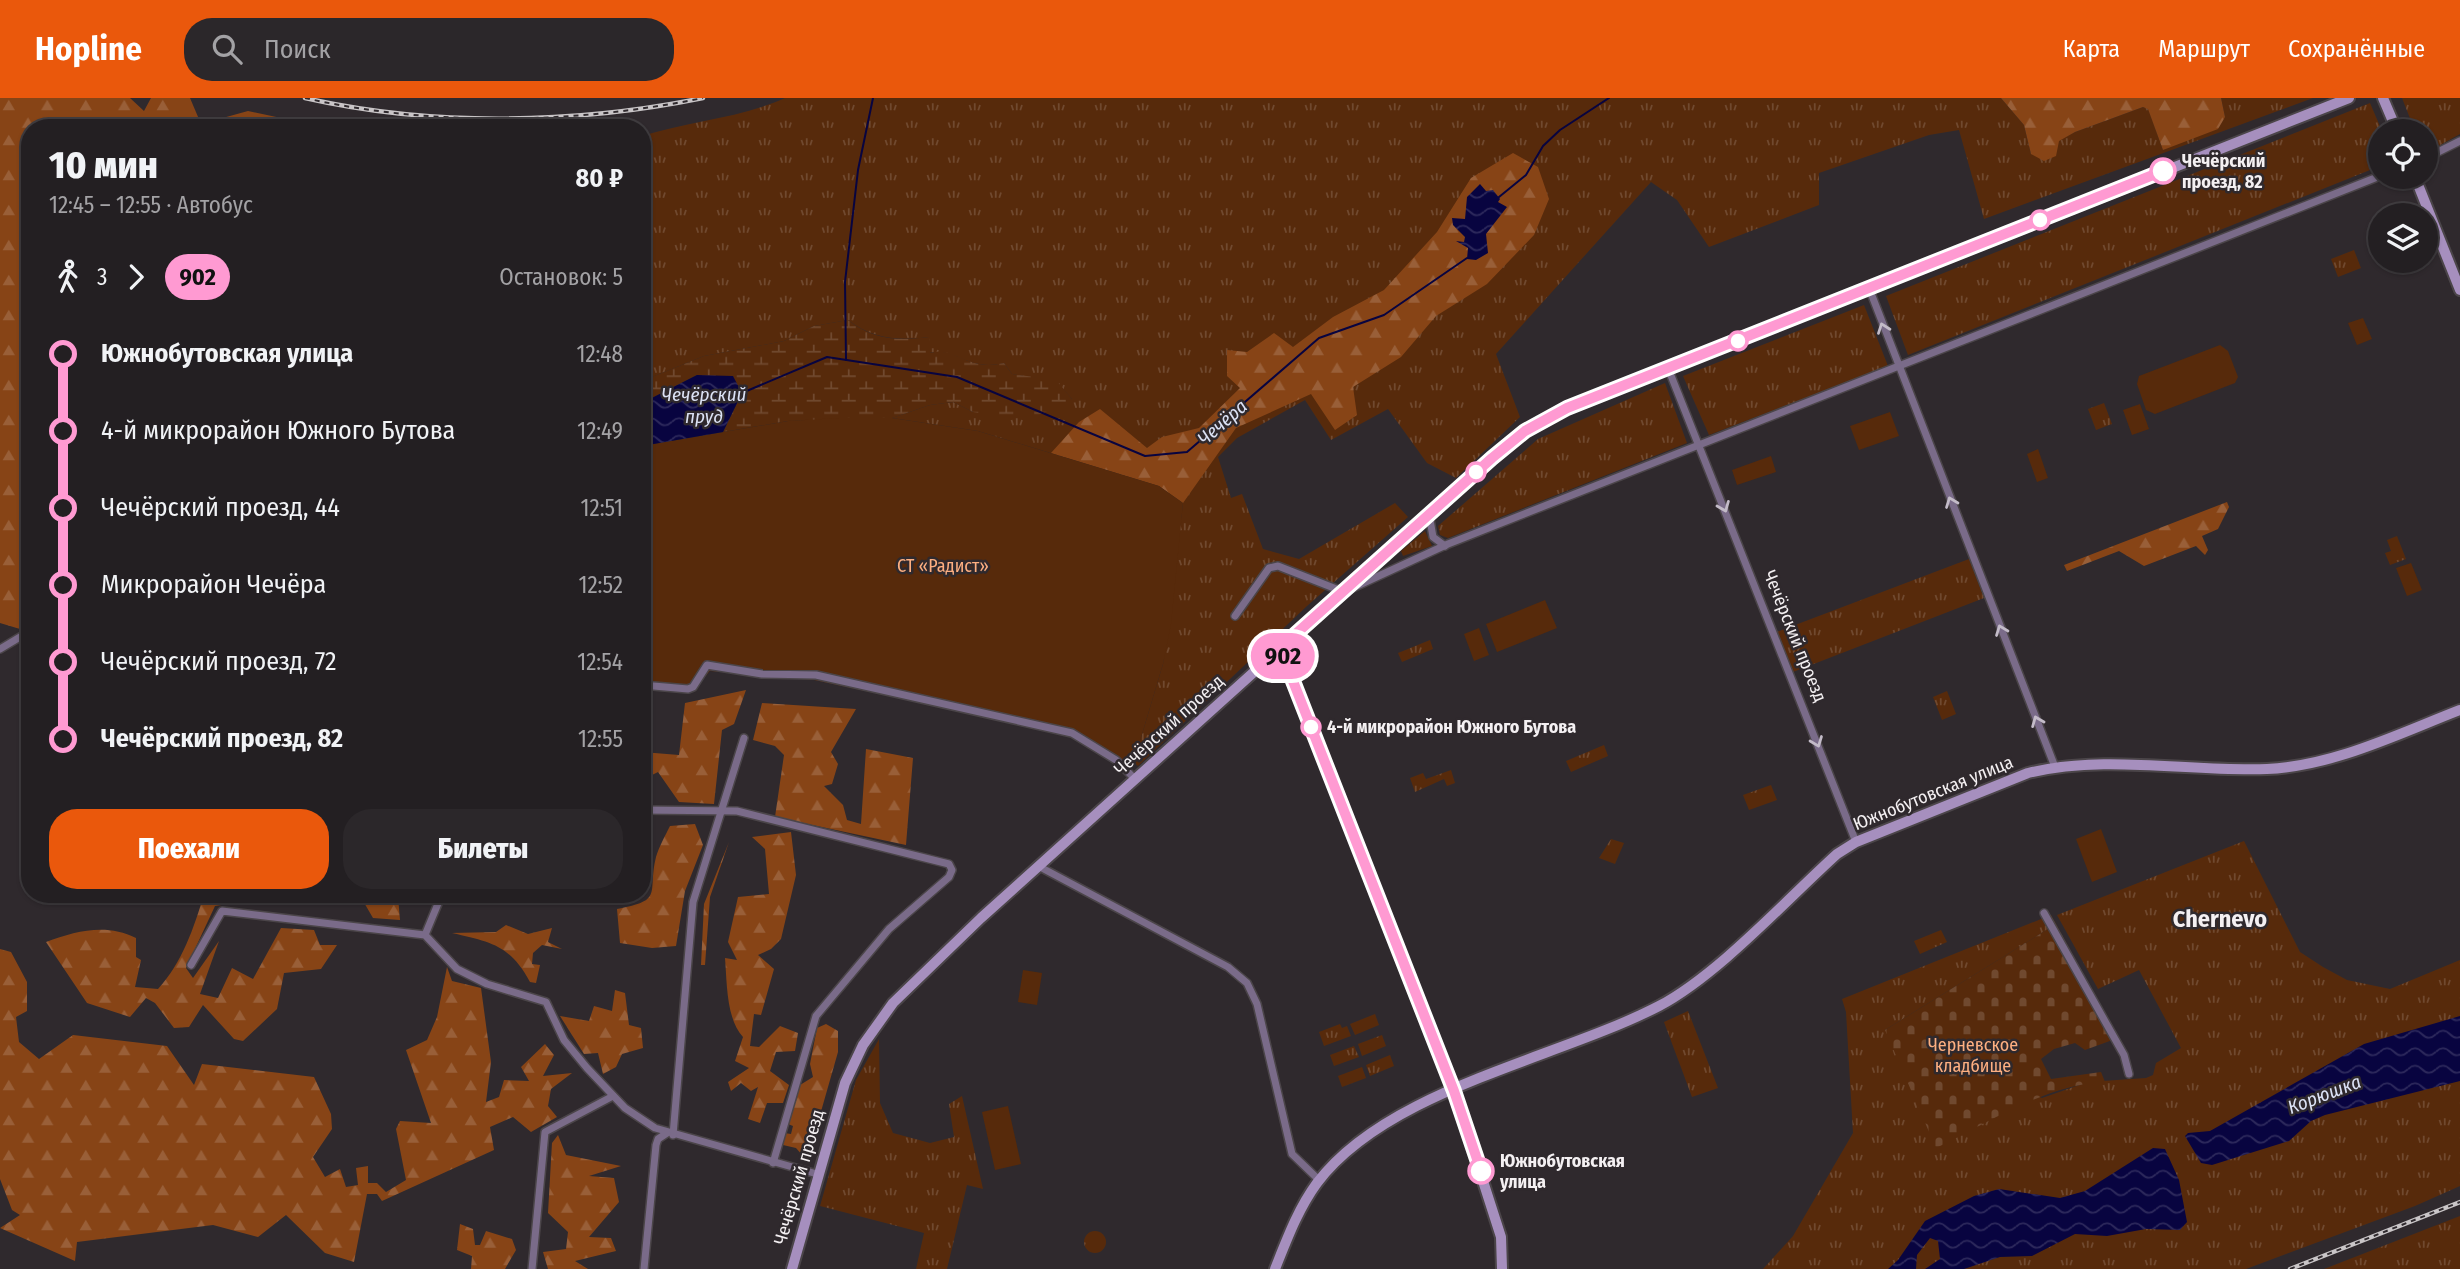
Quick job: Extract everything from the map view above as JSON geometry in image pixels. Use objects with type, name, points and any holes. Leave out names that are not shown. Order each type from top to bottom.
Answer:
[{"type":"street","name":"Чечёрский проезд","points":[[795,1268],[817,1174],[845,1083],[863,1045],[884,1014],[933,961],[1429,514],[1525,431],[1567,408],[2349,98]]},
{"type":"street","points":[[2383,98],[2392,119]]},
{"type":"street","points":[[2438,152],[2460,141]]},
{"type":"street","points":[[1235,616],[1262,575],[1272,566],[1344,592],[1445,546],[1674,454],[1998,329],[2368,181]]},
{"type":"street","points":[[2420,189],[2460,290]]},
{"type":"street","points":[[1869,288],[2055,767]]},
{"type":"street","name":"Чечёрский проезд","points":[[1668,368],[1856,842]]},
{"type":"street","points":[[1429,514],[1433,537],[1445,546]]},
{"type":"street","points":[[0,649],[21,636]]},
{"type":"street","points":[[1280,648],[1454,1091],[1502,1237],[1502,1269]]},
{"type":"street","points":[[651,686],[688,690],[707,666],[762,674],[816,676],[1072,733],[1116,761],[1135,779]]},
{"type":"street","name":"Южнобутовская улица","points":[[1275,1269],[1291,1227],[1319,1180],[1346,1153],[1375,1131],[1454,1091],[1660,1006],[1725,957],[1838,855],[1856,842],[2028,773],[2055,767],[2112,764],[2266,769],[2307,765],[2379,742],[2460,710]]},
{"type":"street","points":[[670,1134],[693,902],[744,738]]},
{"type":"street","points":[[651,810],[737,811],[949,864],[952,870],[948,877],[889,929],[816,1016],[773,1163]]},
{"type":"street","points":[[1040,867],[1228,967],[1247,983],[1258,1004],[1292,1154],[1319,1180]]},
{"type":"street","points":[[425,935],[438,903]]},
{"type":"street","points":[[191,965],[222,911],[425,935],[457,969],[486,984],[546,1002],[564,1040],[625,1108],[670,1134],[817,1174]]},
{"type":"street","points":[[2045,913],[2124,1055],[2129,1074]]},
{"type":"street","points":[[532,1269],[545,1132],[613,1096]]},
{"type":"street","points":[[644,1269],[656,1145],[658,1139],[670,1134]]},
{"type":"green space","points":[[0,98],[130,98],[144,111],[151,98],[190,98],[199,119],[21,119],[21,628],[0,623]]},
{"type":"green space","points":[[785,98],[2001,98],[2024,125],[2031,154],[2075,132],[2143,107],[2148,108],[2163,150],[2225,117],[2221,98],[2313,98],[1984,219],[1959,130],[1929,135],[1819,173],[1819,205],[1709,247],[1677,200],[1651,182],[1496,354],[1520,417],[1456,478],[1427,463],[1388,409],[1331,440],[1305,400],[1237,438],[1218,457],[1231,498],[1242,494],[1263,549],[1299,559],[1395,503],[1408,517],[1307,606],[1138,766],[1131,760],[1137,751],[1163,664],[1183,503],[1159,486],[978,431],[892,418],[930,405],[953,402],[973,412],[1072,399],[1056,381],[1012,374],[1004,363],[981,364],[947,353],[929,353],[929,337],[907,339],[876,335],[848,320],[814,326],[784,341],[704,356],[651,377],[651,134],[768,105]]},
{"type":"green space","points":[[2001,98],[2221,98],[2225,117],[2218,129],[2163,150],[2148,109],[2143,107],[2075,132],[2059,141],[2056,156],[2044,161],[2031,154],[2024,125]]},
{"type":"green space","points":[[2402,98],[2460,98],[2460,134],[2438,146],[2438,119],[2410,119]]},
{"type":"green space","points":[[2370,103],[2377,119],[2368,119],[2368,171],[1908,355],[1886,296]]},
{"type":"green space","points":[[248,111],[286,119],[219,119]]},
{"type":"green space","points":[[1513,153],[1538,167],[1549,199],[1534,235],[1487,284],[1436,316],[1401,357],[1353,387],[1357,415],[1335,430],[1311,394],[1236,428],[1183,503],[1159,486],[1051,453],[1079,422],[1100,409],[1147,448],[1162,437],[1199,428],[1240,388],[1227,376],[1227,350],[1247,352],[1274,333],[1293,347],[1333,317],[1384,290],[1437,232],[1471,178]]},
{"type":"green space","points":[[2354,250],[2361,268],[2338,277],[2331,259]]},
{"type":"green space","points":[[1864,305],[1888,366],[1709,435],[1683,376]]},
{"type":"green space","points":[[2363,318],[2372,339],[2357,345],[2348,323]]},
{"type":"green space","points":[[848,320],[867,332],[887,338],[929,337],[930,353],[948,353],[980,364],[1004,363],[1012,374],[1056,380],[1072,399],[1035,417],[1003,417],[973,412],[953,402],[930,405],[892,418],[788,421],[723,432],[742,393],[697,375],[651,398],[651,377],[704,356],[784,341],[814,326]]},
{"type":"green space","points":[[2220,345],[2228,351],[2238,377],[2235,383],[2155,414],[2146,410],[2137,384],[2139,376]]},
{"type":"green space","points":[[1665,383],[1687,443],[1448,538],[1440,535],[1438,526],[1538,439]]},
{"type":"green space","points":[[2104,403],[2112,424],[2096,430],[2088,409]]},
{"type":"green space","points":[[2140,404],[2149,429],[2132,435],[2123,410]]},
{"type":"green space","points":[[1890,412],[1899,436],[1859,450],[1850,426]]},
{"type":"green space","name":"СТ «Радист»","points":[[892,418],[978,431],[1159,486],[1183,503],[1171,624],[1163,664],[1137,751],[1120,767],[1071,735],[814,680],[710,671],[692,692],[651,689],[651,444],[788,421]]},
{"type":"green space","points":[[2038,449],[2048,478],[2037,482],[2027,454]]},
{"type":"green space","points":[[1771,456],[1776,472],[1737,485],[1732,470]]},
{"type":"green space","points":[[2227,502],[2229,507],[2218,529],[2202,536],[2208,550],[2205,555],[2196,546],[2144,566],[2119,551],[2067,571],[2064,565]]},
{"type":"green space","points":[[1425,531],[1432,546],[1403,556],[1401,551]]},
{"type":"green space","points":[[2397,536],[2406,559],[2390,565],[2385,553],[2391,551],[2387,540]]},
{"type":"green space","points":[[1969,559],[1984,598],[1793,672],[1777,632]]},
{"type":"green space","points":[[2411,563],[2422,590],[2407,596],[2396,568]]},
{"type":"green space","points":[[1545,600],[1557,628],[1497,652],[1486,624]]},
{"type":"green space","points":[[1479,628],[1489,655],[1474,661],[1464,634]]},
{"type":"green space","points":[[1430,640],[1433,649],[1402,662],[1398,653]]},
{"type":"green space","points":[[746,690],[734,724],[722,730],[714,804],[679,802],[658,772],[651,776],[651,753],[679,755],[685,703]]},
{"type":"green space","points":[[1947,691],[1956,714],[1942,720],[1933,697]]},
{"type":"green space","points":[[762,703],[856,709],[831,752],[838,764],[832,784],[824,786],[843,805],[847,820],[861,824],[866,749],[913,758],[906,845],[775,817],[784,755],[775,746],[753,740]]},
{"type":"green space","points":[[1604,745],[1608,756],[1571,772],[1566,761]]},
{"type":"green space","points":[[1451,770],[1455,783],[1447,786],[1444,779],[1415,792],[1410,778],[1423,773],[1426,779]]},
{"type":"green space","points":[[1771,785],[1777,800],[1749,810],[1743,795]]},
{"type":"green space","points":[[695,824],[703,845],[685,891],[676,946],[652,948],[620,943],[617,909],[651,903],[656,857],[670,826]]},
{"type":"green space","points":[[2101,829],[2117,872],[2092,882],[2076,839]]},
{"type":"green space","points":[[791,832],[796,875],[781,939],[771,949],[758,955],[774,969],[761,1015],[754,1014],[750,1046],[759,1047],[780,1026],[798,1033],[795,1051],[776,1052],[770,1071],[789,1085],[783,1103],[767,1103],[760,1123],[748,1119],[758,1087],[751,1091],[741,1083],[731,1091],[728,1082],[749,1068],[735,1061],[743,1037],[730,1010],[725,958],[737,960],[728,942],[738,897],[769,894],[765,849],[752,837]]},
{"type":"green space","points":[[1611,839],[1624,843],[1615,864],[1599,858]]},
{"type":"green space","points":[[2244,841],[2300,952],[2323,967],[2347,980],[2390,989],[2460,960],[2460,1186],[2415,1206],[2246,1269],[1763,1269],[1793,1236],[1853,1133],[1846,1012],[1842,999],[2051,915],[2056,924],[1885,1030],[2042,1098],[2088,1082],[2146,1078],[2153,1075],[2156,1063],[2181,1048],[2139,970],[2098,989],[2057,915]]},
{"type":"green space","points":[[729,842],[710,897],[705,965],[701,965],[704,904]]},
{"type":"green space","points":[[201,903],[234,903],[215,906],[186,968],[193,978],[219,941],[200,994],[218,998],[232,968],[253,979],[281,928],[314,930],[320,945],[337,945],[321,969],[284,973],[277,1009],[243,1041],[234,1039],[203,1005],[189,1027],[174,1028],[155,1003],[146,998],[130,1017],[87,1003],[46,942],[91,930],[125,933],[136,938],[136,957],[141,960],[135,987],[158,989],[174,968]]},
{"type":"green space","points":[[364,903],[399,903],[400,920],[373,918]]},
{"type":"green space","name":"Черневское кладбище","points":[[2056,924],[2118,1038],[2085,1050],[2075,1043],[2054,1049],[2041,1059],[2051,1079],[2101,1072],[2105,1082],[2083,1084],[2040,1097],[1936,1148],[1885,1030]]},
{"type":"green space","points":[[506,925],[528,934],[552,928],[548,942],[562,949],[542,945],[533,953],[532,964],[540,965],[536,983],[530,982],[515,960],[498,947],[452,933],[496,932]]},
{"type":"green space","points":[[1941,930],[1947,942],[1920,954],[1914,941]]},
{"type":"green space","points":[[0,949],[11,952],[27,982],[27,1011],[16,1017],[19,1042],[39,1059],[73,1035],[167,1046],[194,1085],[202,1064],[314,1077],[331,1114],[332,1129],[313,1157],[325,1177],[340,1169],[346,1187],[358,1185],[356,1168],[368,1166],[368,1183],[377,1183],[386,1192],[406,1180],[396,1129],[400,1121],[431,1123],[406,1050],[427,1040],[437,1017],[447,967],[452,981],[481,988],[491,1062],[486,1102],[499,1097],[504,1080],[529,1081],[521,1067],[545,1044],[554,1055],[543,1076],[572,1073],[551,1089],[548,1106],[557,1117],[531,1132],[513,1117],[490,1127],[494,1150],[382,1201],[377,1194],[367,1194],[354,1262],[325,1253],[286,1215],[258,1237],[213,1225],[77,1242],[75,1261],[0,1228],[20,1215],[12,1210],[0,1179]]},
{"type":"green space","points":[[1023,970],[1042,973],[1037,1005],[1018,1002]]},
{"type":"green space","points":[[615,990],[625,993],[629,1025],[641,1028],[643,1048],[622,1054],[616,1067],[603,1074],[598,1053],[584,1054],[560,1016],[589,1021],[594,1006],[612,1011]]},
{"type":"green space","points":[[1688,1011],[1718,1088],[1692,1097],[1664,1022]]},
{"type":"green space","points":[[1375,1014],[1379,1025],[1355,1035],[1350,1024]]},
{"type":"green space","points":[[826,1024],[838,1031],[838,1052],[810,1150],[803,1156],[796,1148],[783,1145],[784,1133],[791,1134],[793,1126],[788,1124],[800,1085],[813,1077],[810,1064],[817,1028]]},
{"type":"green space","points":[[1340,1024],[1342,1028],[1347,1026],[1351,1036],[1324,1046],[1319,1032]]},
{"type":"green space","points":[[1382,1035],[1386,1046],[1362,1056],[1358,1044]]},
{"type":"green space","points":[[879,1039],[880,1103],[893,1133],[930,1143],[954,1137],[949,1104],[962,1096],[983,1189],[967,1185],[947,1269],[916,1269],[924,1233],[820,1206],[856,1080]]},
{"type":"green space","points":[[1354,1046],[1359,1057],[1334,1066],[1330,1055]]},
{"type":"green space","points":[[1390,1055],[1394,1066],[1370,1076],[1366,1065]]},
{"type":"green space","points":[[1362,1067],[1366,1078],[1342,1087],[1338,1076]]},
{"type":"green space","points":[[1008,1106],[1021,1164],[995,1170],[982,1112]]},
{"type":"green space","points":[[558,1135],[566,1155],[621,1166],[589,1176],[614,1178],[619,1202],[589,1237],[611,1238],[616,1251],[575,1261],[588,1269],[548,1269],[543,1252],[566,1249],[568,1232],[548,1213],[552,1143]]},
{"type":"green space","points":[[2460,1216],[2460,1269],[2324,1269]]},
{"type":"green space","points":[[460,1224],[473,1229],[475,1245],[480,1245],[486,1231],[512,1239],[516,1250],[505,1269],[471,1269],[472,1256],[457,1250]]},
{"type":"green space","points":[[1095,1231],[1103,1234],[1106,1242],[1103,1250],[1095,1253],[1087,1250],[1084,1242],[1087,1234]]},
{"type":"water","points":[[1480,184],[1486,191],[1493,190],[1500,199],[1498,202],[1507,207],[1486,234],[1488,253],[1476,260],[1467,259],[1468,248],[1456,241],[1464,242],[1465,237],[1453,225],[1452,218],[1465,219],[1467,197]]},
{"type":"water","name":"Чечёрский пруд","points":[[697,375],[733,376],[742,393],[723,432],[651,444],[651,398]]},
{"type":"water","name":"Корюшка","points":[[2460,1016],[2460,1081],[2325,1115],[2311,1121],[2289,1141],[2212,1165],[2201,1163],[2185,1136],[2188,1133],[2210,1131],[2364,1044]]},
{"type":"water","points":[[2153,1148],[2165,1149],[2179,1180],[2187,1222],[2180,1230],[2146,1229],[2107,1236],[2075,1234],[2032,1256],[2000,1257],[1964,1269],[1925,1269],[1940,1259],[1938,1241],[1930,1238],[1917,1255],[1916,1269],[1888,1269],[1898,1260],[1925,1221],[1974,1196],[1999,1189],[2060,1198],[2085,1191]]},
{"type":"waterway","points":[[846,360],[845,282],[858,170],[873,98]]},
{"type":"waterway","name":"Чечёра","points":[[1499,197],[1526,175],[1543,146],[1560,130],[1609,98]]},
{"type":"waterway","name":"Чечёра","points":[[742,393],[827,357],[957,377],[1145,456],[1187,452],[1319,338],[1384,315],[1467,258]]},
{"type":"railway","points":[[305,98],[403,114],[504,119],[605,113],[703,98]]},
{"type":"railway","points":[[2290,1269],[2460,1202]]},
{"type":"bus line","name":"902","points":[[1481,1171],[1454,1091],[1280,648],[1492,458],[1525,431],[1567,408],[2163,171]]},
{"type":"place","name":"Чечёрский проезд, 82","points":[[2163,171]]},
{"type":"place","name":"4-й микрорайон Южного Бутова","points":[[1311,727]]},
{"type":"place","name":"Южнобутовская улица","points":[[1481,1171]]},
{"type":"district","name":"Chernevo","points":[[2220,919]]}]
